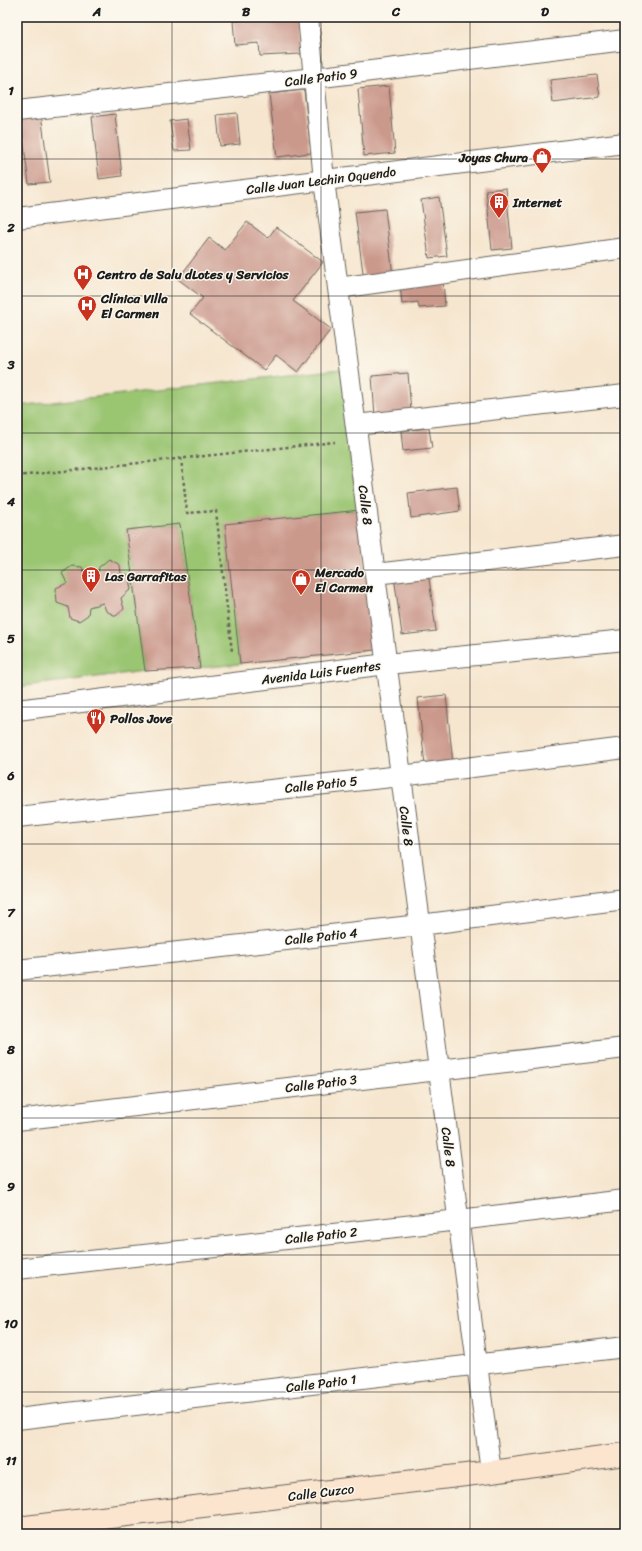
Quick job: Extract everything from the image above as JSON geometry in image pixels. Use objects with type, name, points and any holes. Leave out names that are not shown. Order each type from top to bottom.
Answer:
[{"type":"street","name":"Calle 8","points":[[308,17],[324,180],[491,1472]]},
{"type":"street","name":"Calle Patio 9","points":[[17,111],[314,78],[625,40]]},
{"type":"street","name":"Calle Juan Lechin Oquendo","points":[[17,218],[625,143]]},
{"type":"street","points":[[338,288],[625,248]]},
{"type":"street","points":[[356,425],[625,395]]},
{"type":"street","points":[[375,574],[625,545]]},
{"type":"street","name":"Avenida Luis Fuentes","points":[[17,710],[387,664],[625,640]]},
{"type":"street","name":"Calle Patio 5","points":[[17,817],[401,776],[625,748]]},
{"type":"street","name":"Calle Patio 4","points":[[17,970],[420,925],[625,899]]},
{"type":"street","name":"Calle Patio 3","points":[[17,1120],[625,1048]]},
{"type":"street","name":"Calle Patio 2","points":[[17,1269],[625,1200]]},
{"type":"street","name":"Calle Patio 1","points":[[17,1419],[625,1347]]},
{"type":"street","name":"Calle Cuzco","points":[[17,1528],[491,1472],[625,1454]]},
{"type":"path","points":[[17,476],[340,442]]},
{"type":"path","points":[[181,458],[187,513],[216,511],[232,652]]},
{"type":"green space","points":[[341,369],[360,510],[225,525],[240,664],[200,668],[180,524],[126,530],[145,671],[17,687],[17,406]]},
{"type":"building","points":[[299,17],[301,54],[260,56],[259,43],[235,45],[233,21]]},
{"type":"building","points":[[597,75],[600,97],[553,103],[550,80]]},
{"type":"building","points":[[389,86],[395,153],[364,156],[358,89]]},
{"type":"building","points":[[304,90],[311,153],[277,157],[269,94]]},
{"type":"building","points":[[237,113],[240,144],[220,146],[217,115]]},
{"type":"building","points":[[41,114],[50,182],[29,184],[20,116]]},
{"type":"building","points":[[115,114],[122,176],[99,179],[92,117]]},
{"type":"building","points":[[187,119],[191,150],[174,151],[170,121]]},
{"type":"building","name":"Internet","points":[[506,188],[512,248],[492,250],[486,190]]},
{"type":"building","points":[[439,197],[447,256],[429,258],[421,200]]},
{"type":"building","points":[[385,209],[393,276],[364,280],[355,212]]},
{"type":"building","points":[[247,222],[268,238],[276,227],[323,262],[293,301],[331,329],[298,372],[276,355],[264,370],[190,314],[203,298],[178,279],[209,238],[225,250]]},
{"type":"building","points":[[443,281],[445,306],[419,308],[418,302],[402,304],[400,285]]},
{"type":"building","points":[[408,373],[411,413],[375,416],[372,376]]},
{"type":"building","points":[[429,428],[432,448],[403,451],[401,431]]},
{"type":"building","points":[[457,487],[460,511],[411,518],[408,493]]},
{"type":"building","name":"Mercado El Carmen","points":[[360,510],[375,650],[240,664],[225,524]]},
{"type":"building","points":[[180,524],[200,668],[145,671],[126,530]]},
{"type":"building","name":"Las Garrafitas","points":[[109,559],[120,565],[121,574],[128,575],[131,589],[121,598],[124,609],[116,616],[106,611],[103,603],[89,607],[88,615],[79,621],[70,618],[68,607],[57,603],[56,588],[67,583],[62,573],[72,566],[82,567],[86,576],[98,573],[99,567]]},
{"type":"building","points":[[428,571],[436,631],[402,635],[394,576]]},
{"type":"building","points":[[446,695],[453,764],[425,766],[418,698]]},
{"type":"place","name":"Joyas Chura","points":[[542,174]]},
{"type":"place","name":"Internet","points":[[499,219]]},
{"type":"place","name":"Centro de Salu dLotes y Servicios","points":[[83,291]]},
{"type":"place","name":"Clínica Villa El Carmen","points":[[87,322]]},
{"type":"place","name":"Las Garrafitas","points":[[91,593]]},
{"type":"place","name":"Mercado El Carmen","points":[[301,596]]},
{"type":"place","name":"Pollos Jove","points":[[96,735]]}]
